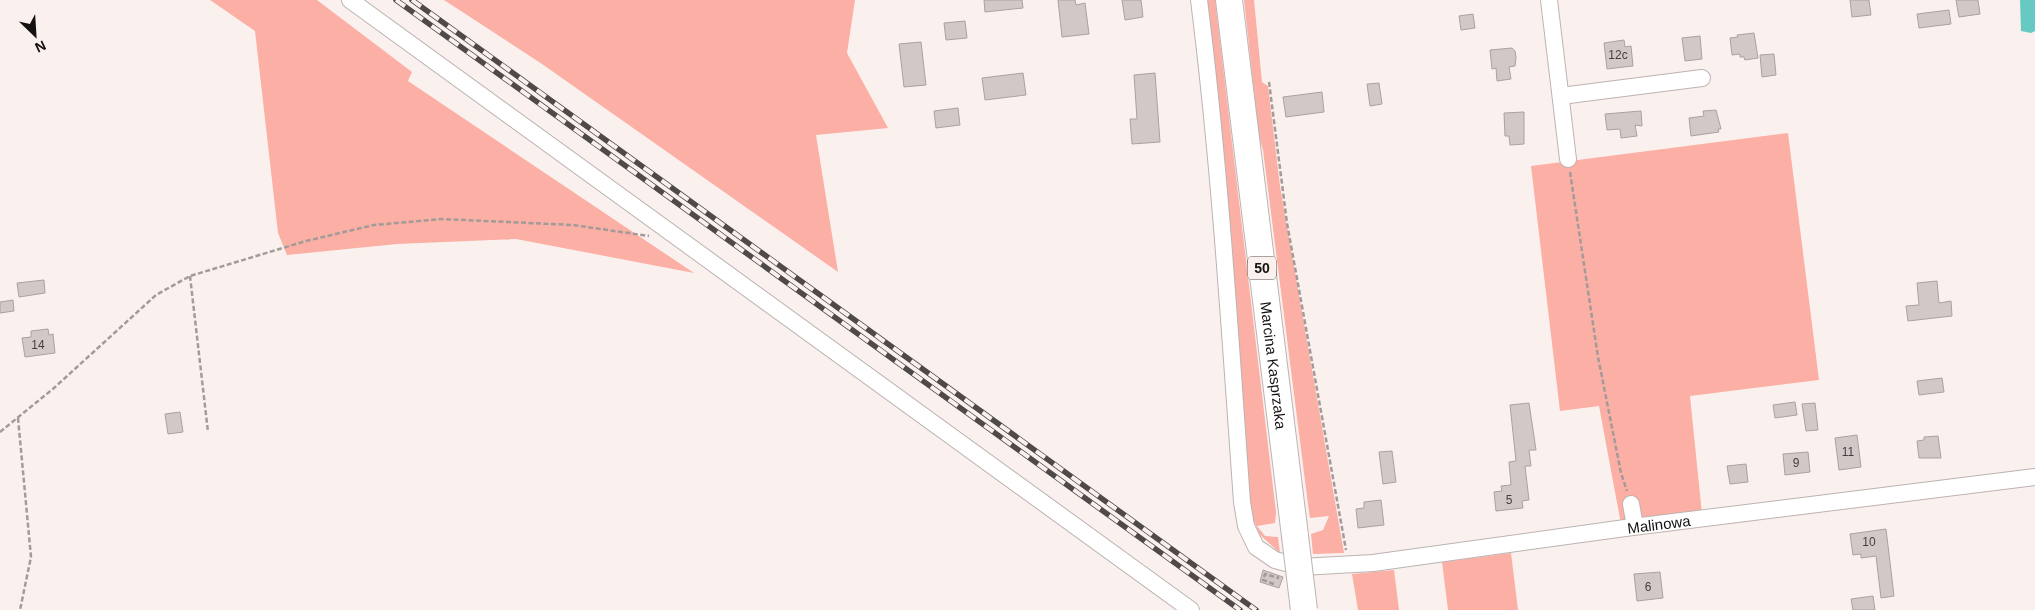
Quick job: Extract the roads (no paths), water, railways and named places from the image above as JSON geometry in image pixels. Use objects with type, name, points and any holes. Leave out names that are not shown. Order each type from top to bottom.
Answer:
[{"type":"main road","name":"Marcina Kasprzaka","points":[[1229,0],[1304,610]]},
{"type":"street","points":[[350,0],[1191,610]]},
{"type":"street","name":"Malinowa","points":[[1199,0],[1214,114],[1242,502],[1246,526],[1256,547],[1283,563],[1301,567],[1373,563],[1634,526],[2035,477]]},
{"type":"street","points":[[1550,0],[1568,159]]},
{"type":"street","points":[[1561,96],[1702,78]]},
{"type":"street","points":[[1631,504],[1634,526]]},
{"type":"water","points":[[2020,0],[2035,0],[2035,31],[2031,33],[2021,31]]},
{"type":"railway","points":[[396,0],[1240,610]]},
{"type":"railway","points":[[412,0],[1256,610]]}]
